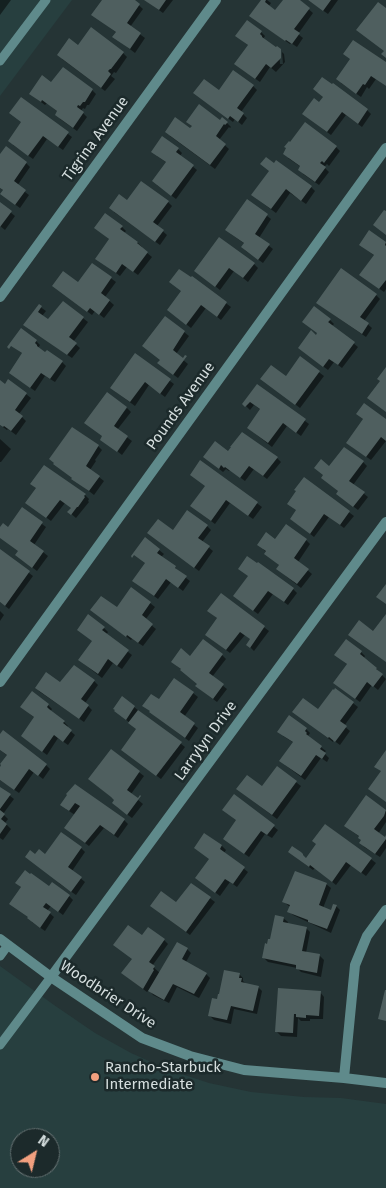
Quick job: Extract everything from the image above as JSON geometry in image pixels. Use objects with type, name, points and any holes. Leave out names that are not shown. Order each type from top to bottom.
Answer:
[{"type":"street","name":"Tigrina Avenue","points":[[0,297],[216,0]]},
{"type":"street","name":"Pounds Avenue","points":[[0,682],[386,148]]},
{"type":"street","name":"Larrylyn Drive","points":[[51,977],[386,522]]},
{"type":"street","points":[[344,1078],[355,965],[367,936],[386,910]]},
{"type":"street","name":"Woodbrier Drive","points":[[4,942],[51,977],[142,1038],[190,1056],[244,1070],[386,1083]]},
{"type":"lane","points":[[0,61],[46,0]]},
{"type":"lane","points":[[0,956],[4,942]]},
{"type":"lane","points":[[0,1045],[51,977]]},
{"type":"shaded area","points":[[0,0],[72,0],[0,96]]},
{"type":"shaded area","name":"Rancho-Starbuck Intermediate","points":[[0,966],[95,1033],[131,1053],[169,1070],[209,1083],[251,1092],[341,1098],[386,1104],[386,1188],[0,1188]]},
{"type":"building","points":[[102,0],[135,0],[140,4],[127,23],[141,33],[130,49],[112,37],[116,32],[91,15]]},
{"type":"building","points":[[144,0],[166,0],[159,10]]},
{"type":"building","points":[[261,0],[266,0],[265,2],[275,10],[283,0],[300,0],[310,8],[294,29],[300,33],[292,44],[249,16]]},
{"type":"building","points":[[308,0],[331,0],[323,11]]},
{"type":"building","points":[[378,2],[386,8],[386,58],[381,54],[384,51],[356,30]]},
{"type":"building","points":[[247,20],[262,31],[260,34],[262,37],[281,49],[281,58],[271,68],[266,64],[255,79],[234,64],[248,45],[235,36]]},
{"type":"building","points":[[91,27],[124,52],[108,71],[111,74],[101,88],[57,55],[69,38],[78,45]]},
{"type":"building","points":[[353,40],[386,62],[386,86],[371,76],[356,94],[336,79],[350,59],[343,54]]},
{"type":"building","points":[[63,67],[93,89],[85,102],[80,106],[78,105],[77,107],[84,112],[73,128],[55,115],[57,111],[42,100],[41,102],[29,94],[42,75],[51,82]]},
{"type":"building","points":[[233,70],[254,85],[237,108],[244,113],[238,122],[230,116],[228,119],[193,93],[204,79],[219,90]]},
{"type":"building","points":[[322,77],[368,109],[358,124],[342,112],[327,132],[302,114],[314,98],[319,102],[323,97],[313,89]]},
{"type":"building","points":[[21,97],[69,132],[58,147],[43,136],[28,156],[8,141],[21,122],[9,113]]},
{"type":"building","points":[[199,104],[220,120],[222,117],[228,122],[224,124],[216,136],[226,144],[210,165],[165,132],[175,117],[190,128],[192,126],[186,122]]},
{"type":"building","points":[[305,122],[337,146],[324,163],[322,161],[320,163],[326,167],[315,182],[298,170],[300,166],[283,154],[286,148],[284,147]]},
{"type":"building","points":[[162,136],[179,148],[176,152],[194,165],[171,196],[152,181],[166,162],[151,152]]},
{"type":"building","points":[[6,146],[27,162],[14,181],[26,190],[15,205],[0,194],[3,190],[0,188],[0,154]]},
{"type":"building","points":[[266,157],[274,163],[276,160],[312,186],[301,201],[286,189],[271,209],[251,195],[269,171],[260,164]]},
{"type":"building","points":[[141,181],[169,201],[153,222],[164,230],[155,242],[109,208],[119,194],[127,200]]},
{"type":"building","points":[[247,199],[268,214],[255,234],[270,244],[258,260],[241,247],[244,243],[225,230]]},
{"type":"building","points":[[0,202],[12,211],[0,227]]},
{"type":"building","points":[[384,210],[386,211],[386,235],[373,225]]},
{"type":"building","points":[[105,213],[123,226],[120,229],[148,252],[133,272],[122,264],[116,273],[95,259],[109,239],[94,228]]},
{"type":"building","points":[[369,230],[386,242],[386,280],[379,289],[359,275],[374,255],[359,245]]},
{"type":"building","points":[[219,237],[255,263],[243,278],[229,268],[215,287],[194,271]]},
{"type":"building","points":[[92,263],[112,277],[101,293],[110,300],[99,315],[90,308],[87,312],[52,286],[63,271],[78,282]]},
{"type":"building","points":[[341,268],[377,294],[360,317],[369,323],[362,334],[316,303]]},
{"type":"building","points":[[179,269],[192,276],[227,302],[217,317],[201,305],[186,325],[167,310],[181,291],[169,282]]},
{"type":"building","points":[[63,301],[84,317],[69,337],[77,343],[67,355],[23,325],[39,304],[42,306],[38,312],[48,319]]},
{"type":"building","points":[[314,306],[331,319],[328,322],[355,342],[338,365],[329,359],[323,367],[298,348],[311,330],[316,335],[317,333],[302,322]]},
{"type":"building","points":[[165,316],[185,331],[173,350],[183,358],[185,355],[187,356],[173,375],[157,363],[160,360],[142,346]]},
{"type":"building","points":[[21,328],[37,340],[35,343],[37,346],[45,352],[47,350],[63,361],[50,379],[41,373],[30,388],[9,373],[22,353],[11,346],[9,349],[7,347]]},
{"type":"building","points":[[135,353],[171,379],[160,394],[145,382],[130,402],[110,388]]},
{"type":"building","points":[[300,356],[320,371],[295,405],[260,379],[271,365],[286,376]]},
{"type":"building","points":[[386,367],[386,412],[367,398],[380,381],[377,379]]},
{"type":"building","points":[[8,379],[27,393],[15,410],[23,416],[11,431],[0,425],[0,380],[5,384]]},
{"type":"building","points":[[257,384],[306,419],[296,433],[283,423],[268,443],[247,428],[260,409],[250,402],[245,407],[242,404]]},
{"type":"building","points":[[107,392],[127,407],[114,426],[128,436],[117,452],[100,440],[102,436],[84,423]]},
{"type":"building","points":[[364,403],[386,419],[386,441],[381,437],[366,457],[346,443],[363,419],[356,414]]},
{"type":"building","points":[[72,427],[99,445],[86,466],[100,476],[89,491],[71,479],[49,459]]},
{"type":"building","points":[[242,432],[278,457],[263,476],[249,466],[240,478],[221,465],[219,469],[203,457],[215,441],[228,451]]},
{"type":"building","points":[[344,447],[364,461],[349,481],[365,492],[353,507],[336,494],[338,491],[321,478],[323,475],[314,468],[321,459],[329,466]]},
{"type":"building","points":[[200,460],[258,502],[248,516],[226,500],[211,521],[190,506],[205,486],[190,475]]},
{"type":"building","points":[[44,465],[86,494],[71,515],[67,512],[71,508],[60,500],[46,518],[25,503],[36,488],[30,484]]},
{"type":"building","points":[[304,477],[350,511],[340,525],[324,514],[310,534],[290,519],[296,510],[287,504],[296,491],[294,490]]},
{"type":"building","points":[[22,507],[43,522],[30,541],[44,551],[32,568],[15,555],[18,551],[0,538],[0,527],[3,523],[8,527]]},
{"type":"building","points":[[187,510],[208,525],[198,538],[210,546],[194,568],[147,533],[158,519],[173,530]]},
{"type":"building","points":[[286,524],[307,539],[294,558],[309,569],[297,584],[276,569],[279,565],[264,554],[266,551],[257,545],[266,532],[275,539]]},
{"type":"building","points":[[145,537],[160,549],[157,553],[187,576],[178,588],[166,579],[154,596],[132,581],[145,563],[134,555],[132,558],[131,556]]},
{"type":"building","points":[[0,549],[30,571],[5,606],[0,602]]},
{"type":"building","points":[[247,556],[294,588],[284,602],[268,591],[253,611],[233,596],[248,576],[238,569]]},
{"type":"building","points":[[386,584],[386,604],[376,597]]},
{"type":"building","points":[[131,587],[151,602],[142,615],[153,624],[138,643],[127,635],[126,637],[90,610],[101,596],[117,607]]},
{"type":"building","points":[[221,593],[265,626],[250,648],[246,645],[250,639],[240,632],[226,650],[205,635],[217,618],[207,611]]},
{"type":"building","points":[[88,614],[105,627],[102,630],[129,650],[117,666],[108,659],[98,674],[78,660],[92,641],[77,630]]},
{"type":"building","points":[[386,614],[386,662],[348,635],[359,620],[373,631]]},
{"type":"building","points":[[203,639],[223,654],[209,673],[224,684],[213,699],[195,686],[197,684],[171,662],[181,648],[190,656]]},
{"type":"building","points":[[346,639],[362,651],[360,654],[383,674],[373,687],[367,682],[355,699],[333,683],[347,664],[334,655]]},
{"type":"building","points":[[74,665],[95,680],[81,699],[89,705],[79,719],[35,688],[46,672],[60,682]]},
{"type":"building","points":[[174,678],[194,692],[180,712],[195,723],[185,738],[142,706],[151,694],[159,699]]},
{"type":"building","points":[[335,688],[354,702],[340,721],[347,726],[335,742],[292,712],[303,698],[318,709]]},
{"type":"building","points":[[32,691],[49,704],[47,707],[65,721],[63,723],[72,730],[63,742],[54,735],[42,752],[21,736],[34,717],[20,707]]},
{"type":"building","points":[[122,696],[135,706],[126,720],[113,709]]},
{"type":"building","points":[[138,710],[182,742],[156,776],[121,750],[136,729],[128,723]]},
{"type":"building","points":[[289,715],[307,728],[306,734],[322,746],[320,749],[326,753],[322,759],[316,755],[301,776],[279,761],[293,742],[277,732]]},
{"type":"building","points":[[3,730],[47,764],[38,776],[29,769],[14,790],[0,780],[0,764],[7,755],[0,750],[0,734]]},
{"type":"building","points":[[111,749],[140,771],[127,790],[138,798],[141,796],[127,815],[112,803],[114,800],[111,797],[88,779]]},
{"type":"building","points":[[386,750],[386,802],[368,789],[381,771],[374,767]]},
{"type":"building","points":[[277,766],[297,781],[272,815],[236,789],[247,775],[262,786]]},
{"type":"building","points":[[75,784],[125,819],[114,835],[100,825],[85,843],[64,828],[80,806],[75,803],[69,811],[60,805],[66,794]]},
{"type":"building","points":[[0,787],[11,794],[0,809]]},
{"type":"building","points":[[234,794],[275,825],[267,835],[261,831],[244,854],[223,839],[236,820],[222,810]]},
{"type":"building","points":[[366,795],[386,810],[384,816],[374,829],[385,837],[386,835],[386,839],[375,854],[359,843],[361,840],[358,838],[359,836],[344,826]]},
{"type":"building","points":[[0,810],[5,814],[1,819],[7,824],[0,834]]},
{"type":"building","points":[[325,824],[372,858],[361,873],[346,862],[332,882],[310,865],[309,867],[288,852],[292,846],[306,858],[316,844],[312,841]]},
{"type":"building","points":[[61,832],[82,847],[68,867],[82,877],[71,892],[25,857],[30,850],[35,854],[39,849],[45,854]]},
{"type":"building","points":[[204,833],[222,845],[220,849],[245,867],[233,884],[225,879],[215,893],[195,878],[209,859],[194,848]]},
{"type":"building","points":[[25,870],[49,886],[52,882],[70,895],[58,912],[46,903],[43,907],[51,912],[40,928],[9,904],[21,887],[15,883]]},
{"type":"building","points":[[295,871],[327,883],[319,905],[331,910],[333,904],[337,905],[327,929],[287,912],[290,905],[282,902]]},
{"type":"building","points":[[191,883],[211,897],[186,932],[150,906],[161,891],[176,902]]},
{"type":"building","points":[[275,915],[284,917],[283,922],[307,927],[302,951],[320,954],[317,973],[296,969],[296,965],[262,958],[265,943],[267,944],[268,939],[270,939]]},
{"type":"building","points":[[128,925],[142,935],[148,927],[165,939],[149,962],[155,966],[143,989],[121,973],[132,959],[113,945]]},
{"type":"building","points":[[177,942],[188,948],[182,959],[207,973],[194,994],[173,984],[164,1000],[148,991]]},
{"type":"building","points":[[224,970],[240,973],[239,978],[242,978],[241,982],[259,986],[253,1011],[231,1006],[227,1020],[208,1016],[212,998],[217,999],[219,994]]},
{"type":"building","points":[[278,988],[321,991],[319,1016],[306,1015],[306,1018],[296,1017],[296,1014],[294,1014],[293,1033],[275,1032]]},
{"type":"building","points":[[386,990],[386,1021],[378,1019]]},
{"type":"place","name":"Rancho-Starbuck Intermediate","points":[[95,1077]]}]
